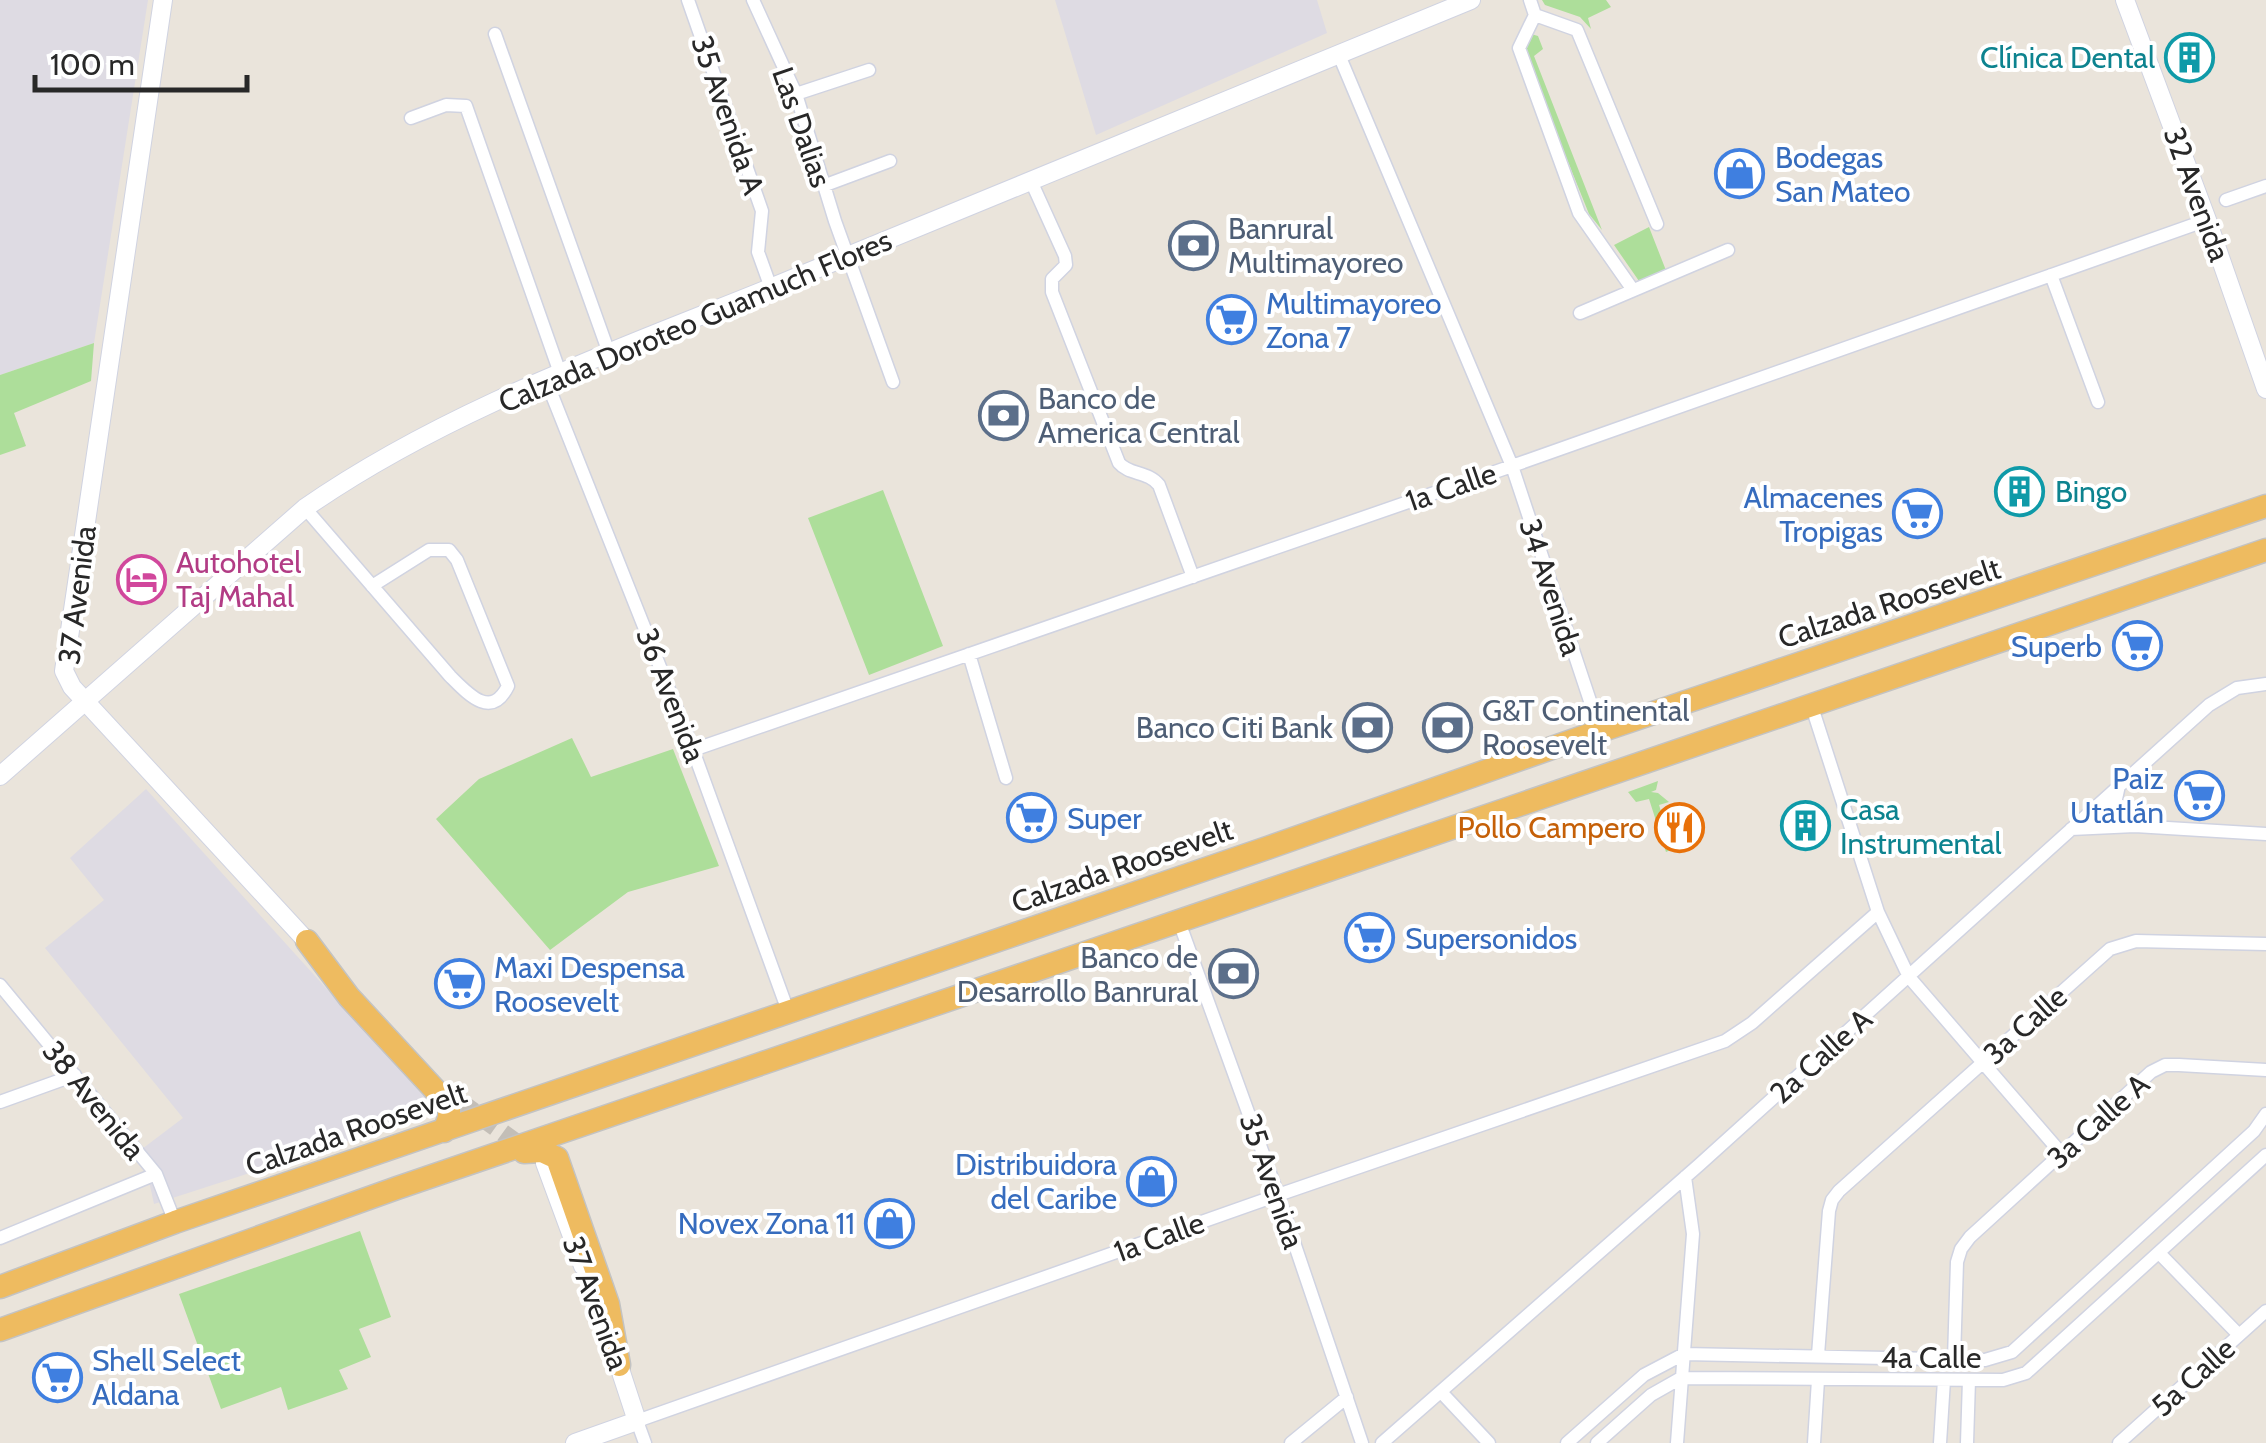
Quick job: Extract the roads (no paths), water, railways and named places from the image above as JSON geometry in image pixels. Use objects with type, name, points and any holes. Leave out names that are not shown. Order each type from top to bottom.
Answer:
[{"type":"highway","name":"Calzada Roosevelt","points":[[0,1288],[175,1222],[2266,506]]},
{"type":"highway","points":[[0,1330],[265,1234],[1178,919],[2266,550]]},
{"type":"highway","points":[[1773,672],[1788,712]]},
{"type":"highway","points":[[1178,919],[1174,904],[1180,891],[1217,876],[1237,858]]},
{"type":"highway","points":[[307,941],[349,996],[449,1106],[444,1131]]},
{"type":"highway","points":[[788,1012],[836,1038]]},
{"type":"highway","points":[[500,1154],[542,1150],[557,1158],[608,1304],[619,1365]]},
{"type":"street","name":"37 Avenida","points":[[163,0],[64,671],[67,680],[307,941],[460,1101]]},
{"type":"street","name":"35 Avenida A","points":[[688,0],[762,211],[758,252],[771,288]]},
{"type":"street","name":"Las Dalias","points":[[753,0],[796,94],[823,186],[893,382]]},
{"type":"street","name":"Calzada Doroteo Guamuch Flores","points":[[0,776],[305,508],[430,433],[609,353],[1339,55],[1438,6],[1472,0]]},
{"type":"street","points":[[1530,0],[1535,15],[1518,48],[1579,212],[1633,290]]},
{"type":"street","name":"32 Avenida","points":[[2129,1],[2266,389]]},
{"type":"street","points":[[1535,15],[1577,30],[1657,224]]},
{"type":"street","points":[[495,34],[609,353]]},
{"type":"street","name":"34 Avenida","points":[[1339,55],[1512,466],[1600,731]]},
{"type":"street","points":[[796,94],[868,70]]},
{"type":"street","name":"36 Avenida","points":[[411,118],[446,105],[466,106],[553,377],[788,1012]]},
{"type":"street","points":[[823,186],[890,162]]},
{"type":"street","points":[[1031,181],[1065,256],[1066,265],[1052,279],[1052,292],[1119,464],[1154,478],[1159,484],[1192,577]]},
{"type":"street","points":[[2226,200],[2266,186]]},
{"type":"street","name":"1a Calle","points":[[694,750],[2207,220]]},
{"type":"street","points":[[1580,312],[1728,250]]},
{"type":"street","points":[[2051,275],[2098,402]]},
{"type":"street","points":[[305,508],[372,586],[469,695],[482,704],[503,696],[508,686],[457,560],[449,550],[430,550],[372,586]]},
{"type":"street","points":[[969,654],[1006,778]]},
{"type":"street","name":"2a Calle A","points":[[1382,1443],[1685,1177],[2210,705],[2237,688],[2266,684]]},
{"type":"street","points":[[1811,704],[1878,912],[1908,976],[2061,1153]]},
{"type":"street","points":[[2124,782],[2115,793],[2114,808],[2122,820],[2135,826]]},
{"type":"street","points":[[2071,829],[2135,826],[2266,834]]},
{"type":"street","name":"1a Calle","points":[[575,1443],[1278,1194],[1725,1041],[1752,1023],[1878,912]]},
{"type":"street","name":"35 Avenida","points":[[1178,919],[1278,1194],[1362,1443]]},
{"type":"street","name":"3a Calle","points":[[1818,1356],[1829,1210],[1839,1191],[2110,949],[2136,942],[2266,944]]},
{"type":"street","name":"38 Avenida","points":[[0,985],[156,1174],[175,1222]]},
{"type":"street","name":"3a Calle A","points":[[1954,1359],[1957,1262],[1970,1237],[2152,1072],[2165,1065],[2266,1070]]},
{"type":"street","points":[[0,1102],[75,1075]]},
{"type":"street","name":"4a Calle","points":[[1684,1354],[1985,1360],[2012,1352],[2244,1140],[2266,1114]]},
{"type":"street","name":"4a Calle","points":[[1681,1378],[2004,1380],[2026,1373],[2266,1156]]},
{"type":"street","name":"37 Avenida","points":[[545,1164],[645,1443]]},
{"type":"street","points":[[2217,1164],[2234,1184]]},
{"type":"street","points":[[0,1238],[156,1174]]},
{"type":"street","points":[[1677,1443],[1693,1234],[1685,1177]]},
{"type":"street","points":[[2159,1253],[2239,1336]]},
{"type":"street","name":"5a Calle","points":[[2120,1443],[2266,1311]]},
{"type":"street","points":[[2021,1344],[2038,1362]]},
{"type":"street","points":[[1568,1443],[1644,1376],[1684,1354]]},
{"type":"street","points":[[1758,1355],[1758,1379]]},
{"type":"street","points":[[1879,1381],[1881,1358]]},
{"type":"street","points":[[1598,1443],[1651,1395],[1681,1378]]},
{"type":"street","points":[[1814,1443],[1818,1380]]},
{"type":"street","points":[[1940,1443],[1944,1380]]},
{"type":"street","points":[[1967,1443],[1969,1380]]},
{"type":"street","points":[[1441,1392],[1490,1443]]},
{"type":"street","points":[[1291,1443],[1347,1397]]},
{"type":"tunnel","points":[[459,1101],[528,1151]]},
{"type":"place","name":"Clínica Dental","points":[[2190,57]]},
{"type":"place","name":"Bodegas San Mateo","points":[[1740,174]]},
{"type":"place","name":"Banrural Multimayoreo","points":[[1193,245]]},
{"type":"place","name":"Multimayoreo Zona 7","points":[[1231,320]]},
{"type":"place","name":"Banco de America Central","points":[[1003,415]]},
{"type":"place","name":"Bingo","points":[[2020,491]]},
{"type":"place","name":"Almacenes Tropigas","points":[[1918,514]]},
{"type":"place","name":"Autohotel Taj Mahal","points":[[141,579]]},
{"type":"place","name":"Superb","points":[[2137,646]]},
{"type":"place","name":"Banco Citi Bank","points":[[1368,727]]},
{"type":"place","name":"G&T Continental Roosevelt","points":[[1447,727]]},
{"type":"place","name":"Paiz Utatlán","points":[[2199,795]]},
{"type":"place","name":"Super","points":[[1032,818]]},
{"type":"place","name":"Casa Instrumental","points":[[1805,826]]},
{"type":"place","name":"Pollo Campero","points":[[1680,827]]},
{"type":"place","name":"Supersonidos","points":[[1370,938]]},
{"type":"place","name":"Banco de Desarrollo Banrural","points":[[1233,974]]},
{"type":"place","name":"Maxi Despensa Roosevelt","points":[[459,984]]},
{"type":"place","name":"Distribuidora del Caribe","points":[[1152,1181]]},
{"type":"place","name":"Novex Zona 11","points":[[890,1223]]},
{"type":"place","name":"Shell Select Aldana","points":[[57,1377]]}]
